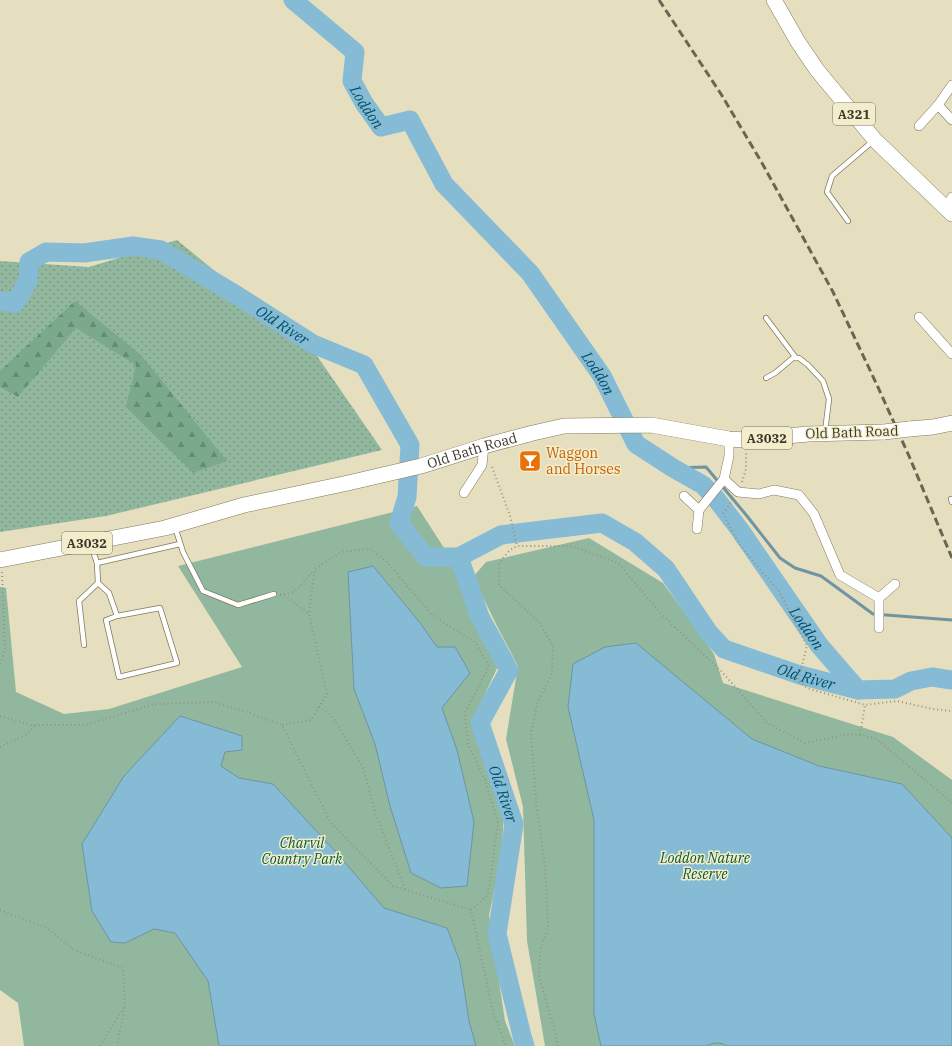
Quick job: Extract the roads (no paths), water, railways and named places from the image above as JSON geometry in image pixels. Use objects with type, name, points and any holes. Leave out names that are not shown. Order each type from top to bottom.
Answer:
[{"type":"main road","name":"A321","points":[[774,0],[798,42],[817,70],[875,140],[950,206]]},
{"type":"main road","name":"Old Bath Road","points":[[1,566],[90,543],[174,525],[244,506],[348,484],[421,466],[484,446],[564,426],[651,425],[729,439],[746,440],[808,434],[909,430],[952,423]]},
{"type":"street","points":[[919,126],[938,105],[952,85]]},
{"type":"street","points":[[938,105],[952,120]]},
{"type":"street","points":[[919,317],[952,354]]},
{"type":"street","points":[[697,529],[702,507],[723,481],[729,456],[729,439]]},
{"type":"street","points":[[464,493],[482,465],[484,446]]},
{"type":"street","points":[[723,481],[738,492],[759,494],[774,490],[799,494],[814,514],[840,575],[879,598]]},
{"type":"street","points":[[684,496],[702,507]]},
{"type":"street","points":[[879,628],[879,598],[895,584]]},
{"type":"lane","points":[[848,221],[827,192],[832,176],[875,140]]},
{"type":"lane","points":[[766,318],[796,358],[799,358],[808,365],[823,381],[829,399],[825,434]]},
{"type":"lane","points":[[766,378],[775,373],[793,358],[796,358]]},
{"type":"lane","points":[[174,525],[183,552],[203,591],[238,605],[274,594]]},
{"type":"lane","points":[[84,645],[79,601],[98,583],[98,563],[90,543]]},
{"type":"lane","points":[[98,563],[180,544]]},
{"type":"lane","points":[[98,583],[109,593],[117,616]]},
{"type":"lane","points":[[160,608],[176,663],[119,677],[106,620],[117,616],[160,608]]},
{"type":"water","points":[[373,566],[421,624],[437,647],[455,647],[470,673],[442,708],[457,750],[474,822],[467,886],[441,888],[411,873],[390,806],[375,744],[354,689],[348,572]]},
{"type":"water","name":"Loddon Nature Reserve","points":[[636,643],[752,739],[819,766],[902,784],[952,838],[952,1046],[727,1046],[717,1043],[707,1046],[601,1046],[594,1014],[594,820],[568,707],[573,664],[605,647]]},
{"type":"water","name":"Charvil Country Park","points":[[180,716],[242,736],[242,750],[225,752],[221,766],[239,778],[273,784],[334,850],[384,908],[447,928],[460,962],[469,1021],[476,1046],[219,1046],[208,981],[175,933],[154,929],[125,943],[111,942],[92,911],[82,844],[124,776]]},
{"type":"waterway","name":"Loddon","points":[[293,0],[355,52],[352,81],[364,103],[381,127],[410,120],[444,184],[530,273],[602,376],[636,444],[703,485],[717,500],[740,530],[819,645],[858,690]]},
{"type":"waterway","name":"Old River","points":[[0,301],[15,303],[28,281],[29,262],[46,252],[84,253],[133,246],[161,250],[238,296],[313,344],[364,365],[410,445],[407,497],[399,523],[426,557],[459,557],[501,535],[602,523],[635,542],[666,569],[709,633],[724,649],[800,675],[858,690],[895,689],[911,681],[932,677],[952,680]]},
{"type":"waterway","points":[[673,468],[706,467],[780,558],[795,568],[821,576],[873,614],[952,620]]},
{"type":"waterway","name":"Old River","points":[[459,557],[480,617],[509,670],[480,723],[514,824],[497,934],[525,1046]]},
{"type":"railway","points":[[659,0],[721,94],[762,163],[833,292],[909,456],[952,558]]},
{"type":"place","name":"Waggon and Horses","points":[[530,461]]}]
